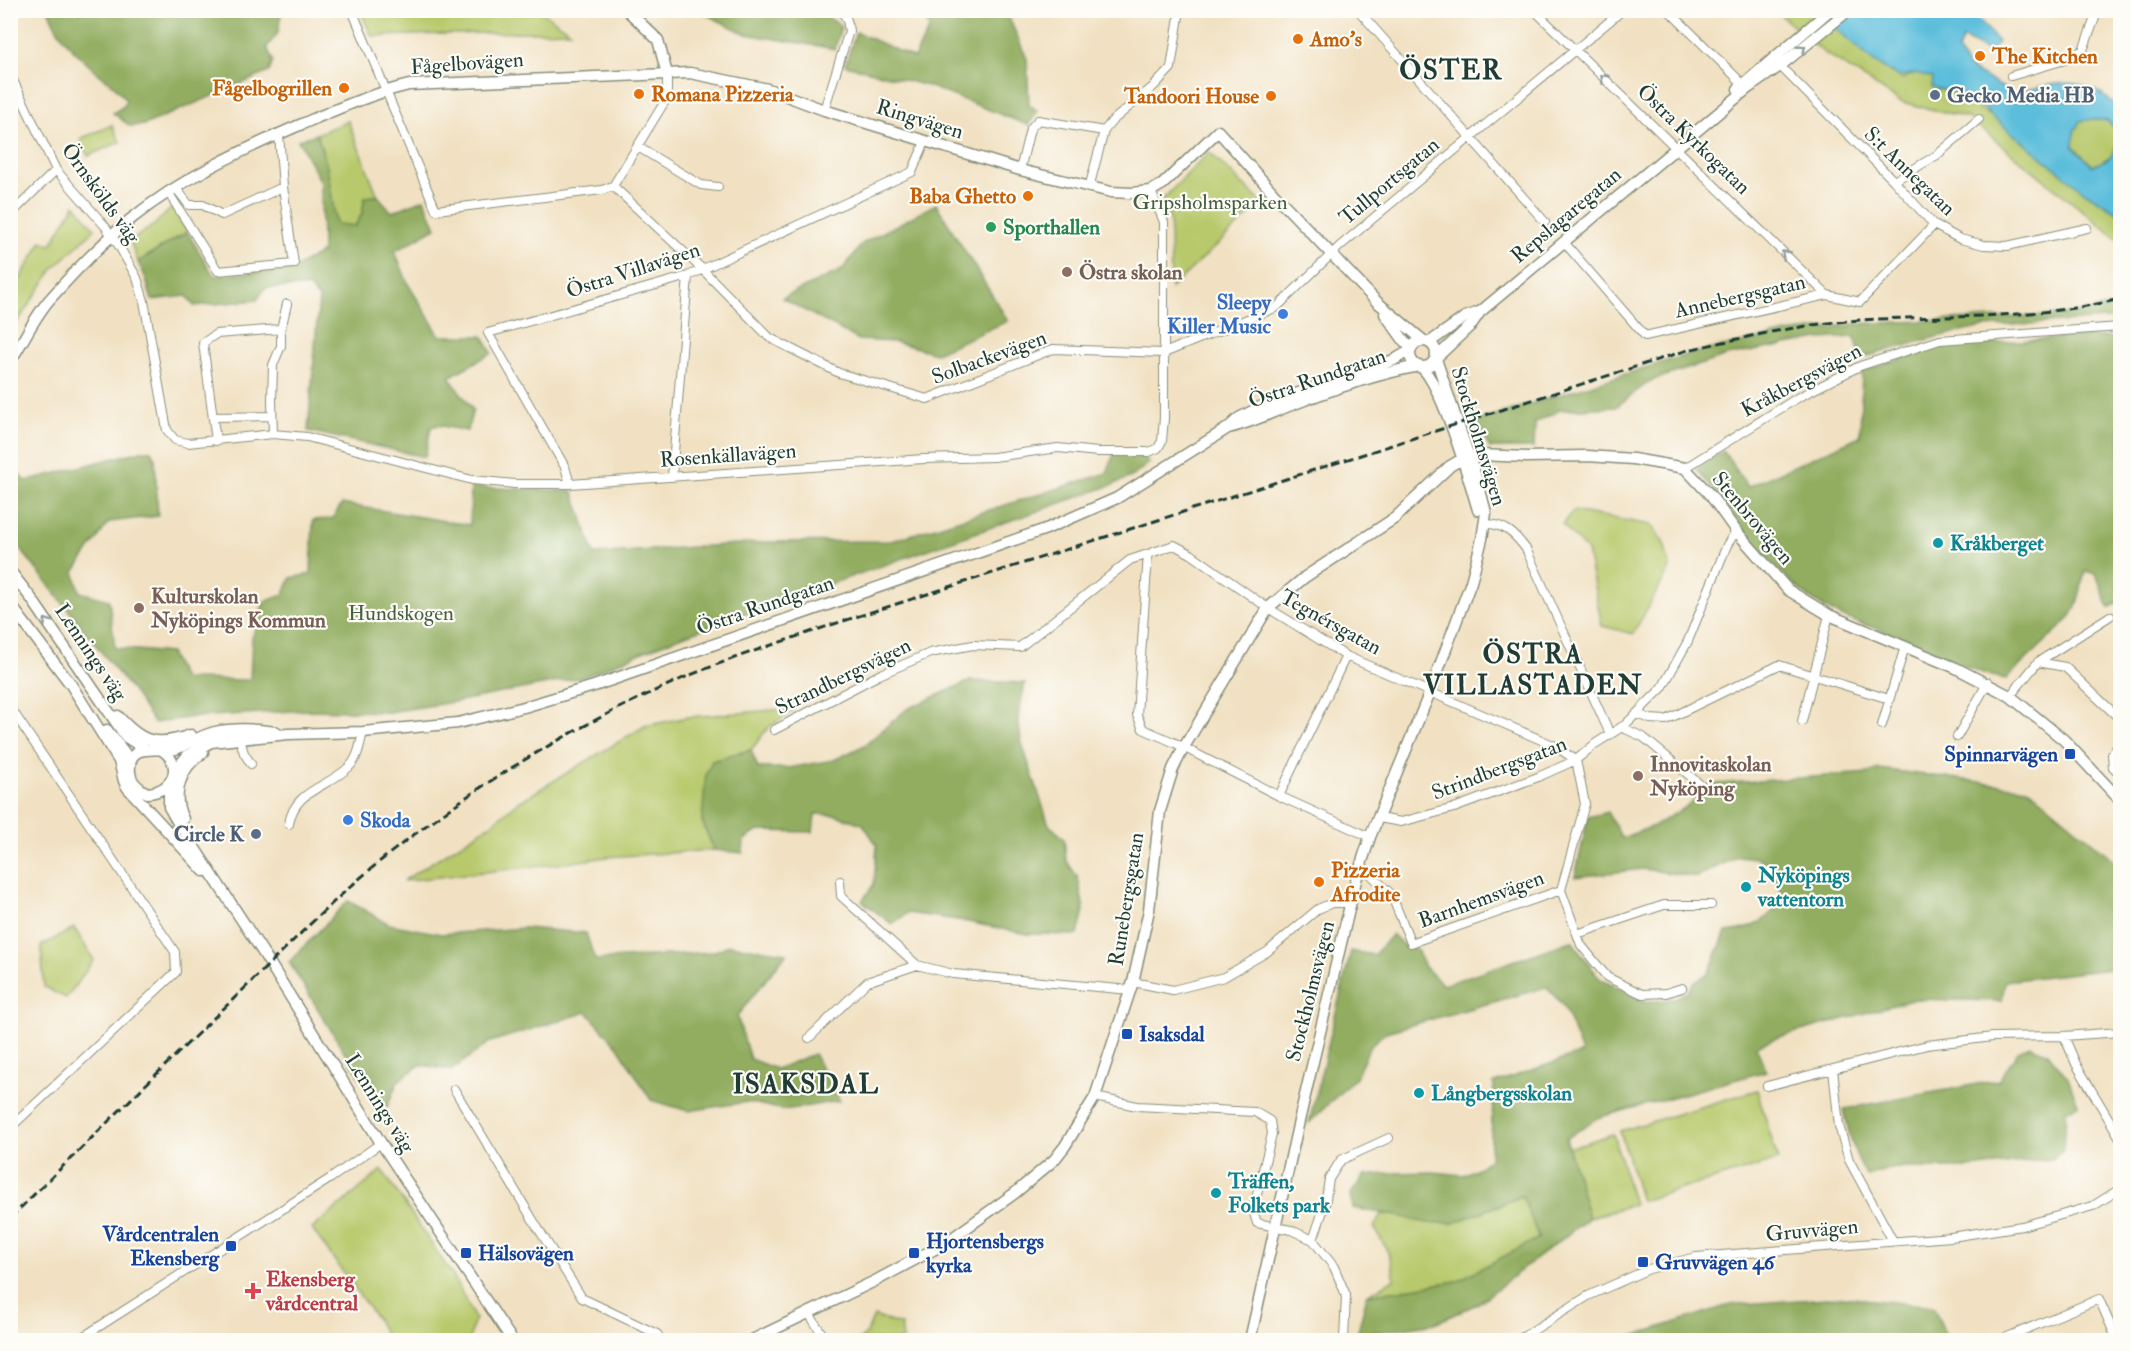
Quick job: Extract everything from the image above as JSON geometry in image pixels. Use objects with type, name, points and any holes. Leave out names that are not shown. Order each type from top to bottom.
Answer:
[{"type":"street","points":[[352,10],[436,210],[602,190],[613,186],[667,98],[667,74],[658,40],[627,10]]},
{"type":"street","points":[[824,110],[849,31],[847,20],[841,10]]},
{"type":"street","points":[[1089,188],[1104,131],[1112,121],[1154,86],[1171,68],[1180,10]]},
{"type":"street","points":[[1358,10],[1545,222]]},
{"type":"street","name":"Östra Kyrkogatan","points":[[1534,10],[1827,294]]},
{"type":"street","name":"Tullportsgatan","points":[[1164,353],[1277,307],[1332,253],[1623,10]]},
{"type":"street","points":[[1668,10],[1743,84]]},
{"type":"street","name":"Repslagaregatan","points":[[1436,358],[1471,325],[1480,312],[1747,89],[1830,10]]},
{"type":"street","name":"Repslagaregatan","points":[[1677,147],[1743,84],[1824,32],[1849,10]]},
{"type":"street","points":[[2011,76],[2068,60],[2083,50],[2098,10]]},
{"type":"street","name":"S:t Annegatan","points":[[1776,62],[1894,181],[1934,225],[1960,239],[1984,245],[2007,246],[2087,228]]},
{"type":"street","name":"Ringvägen","points":[[667,74],[690,73],[768,90],[926,142],[1089,188],[1131,193],[1151,192]]},
{"type":"street","name":"Örnskölds väg","points":[[10,74],[13,86],[56,170],[112,236],[137,278],[144,301],[167,430],[175,440]]},
{"type":"street","name":"Fågelbovägen","points":[[10,361],[48,301],[112,236],[172,190],[279,134],[369,95],[409,85],[667,74]]},
{"type":"street","points":[[1894,181],[1937,155],[1980,119]]},
{"type":"street","points":[[1020,170],[1030,129],[1038,120],[1104,131]]},
{"type":"street","points":[[1151,192],[1218,131],[1377,302],[1411,349],[1413,362],[1420,367],[1431,364],[1436,358],[1436,349],[1377,302]]},
{"type":"street","points":[[172,190],[218,271],[294,264],[283,187],[279,134]]},
{"type":"street","name":"Östra Villavägen","points":[[570,484],[565,467],[488,333],[688,276],[912,172],[926,142]]},
{"type":"street","points":[[638,147],[701,184],[718,186]]},
{"type":"street","points":[[10,215],[56,170]]},
{"type":"street","name":"Solbackevägen","points":[[613,186],[701,268],[770,338],[839,373],[927,399],[1053,349],[1164,353]]},
{"type":"street","points":[[172,190],[189,205],[203,205],[222,215],[283,187]]},
{"type":"street","name":"Rosenkällavägen","points":[[175,440],[188,443],[273,434],[307,437],[472,480],[516,484],[570,484],[924,459],[994,457],[1058,448],[1098,452],[1149,452],[1158,448],[1162,441],[1164,418],[1164,222],[1151,192]]},
{"type":"street","name":"Annebergsgatan","points":[[1563,242],[1645,336],[1827,294],[1860,302],[1934,225]]},
{"type":"street","points":[[672,477],[688,276]]},
{"type":"street","points":[[273,434],[273,365],[281,346],[281,329],[287,304]]},
{"type":"street","name":"Repslagaregatan","points":[[1427,342],[1465,317],[1480,312]]},
{"type":"street","name":"Kråkbergsvägen","points":[[1685,468],[1799,397],[1860,366],[1940,340],[2121,327]]},
{"type":"street","points":[[216,441],[203,343],[216,334],[281,329]]},
{"type":"street","points":[[1411,349],[1416,342],[1427,342]]},
{"type":"street","name":"Östra Rundgatan","points":[[174,772],[188,755],[211,742],[288,734],[363,732],[458,723],[524,707],[594,686],[1046,529],[1117,498],[1228,428],[1239,418],[1264,405],[1394,360],[1411,349]]},
{"type":"street","name":"Stockholmsvägen","points":[[1250,1341],[1361,865],[1370,837],[1431,692],[1474,571],[1484,524],[1479,515],[1466,458],[1436,358]]},
{"type":"street","name":"Östra Rundgatan","points":[[1228,428],[1366,378],[1420,367]]},
{"type":"street","name":"Stockholmsvägen","points":[[1420,367],[1429,374],[1466,458]]},
{"type":"street","points":[[213,417],[272,416]]},
{"type":"street","name":"Stenbrovägen","points":[[1466,458],[1587,456],[1633,459],[1685,468],[1711,496],[1736,531],[1788,590],[1829,615],[1988,682],[2010,696],[2064,740],[2121,800]]},
{"type":"street","name":"Runebergsgatan","points":[[752,1341],[944,1244],[989,1214],[1054,1160],[1082,1121],[1095,1097],[1131,986],[1149,910],[1160,812],[1173,769],[1184,747],[1268,608],[1305,577],[1395,518],[1450,466],[1466,458]]},
{"type":"street","points":[[1484,524],[1508,528],[1526,549],[1610,734]]},
{"type":"street","name":"Strindbergsgatan","points":[[1379,818],[1401,822],[1454,808],[1538,777],[1576,760],[1622,727],[1638,714],[1662,688],[1688,641],[1727,545],[1736,531]]},
{"type":"street","name":"Tegnérsgatan","points":[[1148,554],[1174,545],[1268,608],[1346,656],[1553,745],[1576,760]]},
{"type":"street","points":[[1148,554],[1137,719],[1143,729],[1184,747],[1279,796],[1370,837]]},
{"type":"street","name":"Strandbergsvägen","points":[[774,730],[879,675],[930,653],[973,645],[1020,647],[1130,560],[1148,554]]},
{"type":"street","name":"Lennings väg","points":[[10,571],[32,598],[79,671],[126,737],[145,749]]},
{"type":"street","name":"Lennings väg","points":[[10,604],[124,752],[130,764]]},
{"type":"street","points":[[1802,721],[1829,615]]},
{"type":"street","points":[[2010,696],[2038,662],[2110,616]]},
{"type":"street","points":[[1882,725],[1905,646]]},
{"type":"street","points":[[1279,796],[1346,656]]},
{"type":"street","points":[[2038,662],[2066,667],[2121,719]]},
{"type":"street","points":[[1638,714],[1650,719],[1666,720],[1779,665],[1889,699]]},
{"type":"street","points":[[79,671],[133,733],[144,738],[169,742],[215,732]]},
{"type":"street","name":"Lennings väg","points":[[68,680],[119,761],[127,787],[190,858],[217,884]]},
{"type":"street","points":[[1957,737],[1988,682]]},
{"type":"street","points":[[10,707],[175,952],[176,972],[10,1128]]},
{"type":"street","points":[[1622,727],[1643,737],[1702,786]]},
{"type":"street","name":"Östra Rundgatan","points":[[160,749],[173,750],[215,732],[256,729],[288,734]]},
{"type":"street","points":[[289,824],[291,812],[300,799],[349,767],[356,758],[363,732]]},
{"type":"street","points":[[217,884],[202,850],[177,807],[179,783],[192,760],[201,753],[240,740],[251,764]]},
{"type":"street","points":[[2121,741],[2112,754],[2114,767],[2121,774]]},
{"type":"street","points":[[145,749],[160,749],[173,763],[174,772],[169,784],[159,791],[147,793],[140,789],[131,778],[130,764],[134,757],[145,749]]},
{"type":"street","name":"Barnhemsvägen","points":[[1361,865],[1391,894],[1411,943],[1561,890],[1585,804],[1576,760]]},
{"type":"street","name":"Lennings väg","points":[[169,784],[169,807],[312,1030],[381,1143],[512,1341]]},
{"type":"street","name":"Lennings väg","points":[[140,789],[217,884]]},
{"type":"street","points":[[840,881],[841,896],[916,966]]},
{"type":"street","points":[[1561,890],[1581,945],[1606,977],[1642,994],[1666,993],[1682,988]]},
{"type":"street","points":[[809,1038],[867,982],[916,966],[953,974],[1173,990],[1224,977],[1267,952],[1318,909],[1332,903],[1351,903]]},
{"type":"street","points":[[1577,934],[1664,905],[1711,905]]},
{"type":"street","points":[[1767,1086],[1927,1045],[1993,1037],[2121,1032]]},
{"type":"street","points":[[2064,1036],[2076,1064],[2121,1138]]},
{"type":"street","points":[[1833,1069],[1839,1126],[1849,1160],[1893,1241]]},
{"type":"street","points":[[454,1089],[582,1298],[657,1334],[662,1341]]},
{"type":"street","points":[[1095,1097],[1137,1106],[1255,1112],[1270,1121],[1272,1134],[1253,1210],[1257,1222],[1291,1230],[1312,1240],[1334,1267],[1346,1295],[1344,1341]]},
{"type":"street","points":[[1312,1240],[1324,1205],[1329,1179],[1341,1160],[1389,1138]]},
{"type":"street","points":[[78,1341],[381,1143]]},
{"type":"street","name":"Gruvvägen","points":[[1518,1341],[1588,1296],[1649,1269],[1696,1257],[1950,1237],[2022,1226],[2092,1206],[2121,1189]]},
{"type":"street","points":[[2000,1341],[2099,1299],[2117,1341]]},
{"type":"street","points":[[808,1312],[826,1341]]},
{"type":"green space","points":[[280,10],[281,13],[278,33],[267,47],[273,61],[269,72],[144,125],[130,126],[113,113],[124,106],[126,101],[123,96],[76,53],[58,30],[49,11],[79,11],[80,13],[86,11]]},
{"type":"green space","points":[[360,11],[540,11],[570,31],[372,36]]},
{"type":"green space","points":[[699,11],[819,11],[841,26],[835,49],[746,34]]},
{"type":"green space","points":[[917,11],[1006,11],[1027,59],[1029,105],[1038,111],[1028,125],[928,86],[845,65],[856,32],[914,58],[930,27]]},
{"type":"green space","points":[[1776,11],[1816,11],[1874,62],[1902,79],[1916,73],[1934,78],[1933,87],[1965,95],[1980,103],[1980,110],[1990,115],[2086,193],[2120,214],[2120,241],[1968,118],[1901,102],[1823,52]]},
{"type":"green space","points":[[2093,119],[2107,121],[2118,133],[2115,151],[2112,155],[2093,166],[2073,146],[2074,132],[2080,121]]},
{"type":"green space","points":[[348,121],[378,196],[365,197],[362,214],[355,226],[336,224],[327,167],[317,134]]},
{"type":"green space","points":[[112,125],[120,142],[88,156],[80,139]]},
{"type":"green space","points":[[317,134],[327,167],[336,224],[355,226],[362,214],[365,197],[378,196],[392,212],[424,199],[436,228],[395,251],[408,284],[440,336],[483,336],[492,353],[449,377],[473,410],[467,431],[438,425],[431,427],[425,457],[308,431],[319,298],[308,287],[265,288],[257,300],[194,306],[187,296],[152,300],[138,262],[187,232],[214,276],[293,269],[322,252],[321,182],[298,140]]},
{"type":"green space","name":"Gripsholmsparken","points":[[1209,152],[1262,203],[1171,288],[1170,220],[1163,199]]},
{"type":"green space","points":[[75,204],[95,229],[54,268],[11,331],[11,294],[42,241],[51,245]]},
{"type":"green space","points":[[936,204],[1008,321],[936,353],[895,342],[859,340],[782,298],[842,270],[863,243]]},
{"type":"green space","points":[[173,207],[187,232],[138,262],[130,241],[154,225]]},
{"type":"green space","points":[[2120,305],[2120,318],[1984,327],[1940,336],[1861,358],[1855,337],[1819,339],[1727,356],[1650,381],[1616,407],[1560,410],[1535,423],[1534,448],[1490,448],[1473,422],[1689,354],[1787,333],[1856,324],[2063,315]]},
{"type":"green space","points":[[2072,337],[2120,337],[2120,601],[2109,608],[2096,574],[2085,571],[2077,605],[2070,618],[2006,679],[1970,668],[1913,642],[1848,619],[1827,609],[1789,581],[1772,563],[1696,469],[1723,451],[1748,487],[1860,436],[1862,371],[1940,347]]},
{"type":"green space","name":"Hundskogen","points":[[141,451],[151,451],[155,458],[158,516],[109,522],[74,572],[80,592],[109,600],[115,648],[170,653],[183,679],[250,680],[252,638],[264,602],[283,595],[291,578],[311,574],[313,520],[332,519],[342,504],[470,525],[471,487],[573,491],[594,554],[767,542],[891,541],[1107,473],[1114,454],[1140,451],[1149,463],[1133,476],[1112,485],[674,639],[583,677],[389,712],[309,710],[194,717],[154,723],[136,696],[11,537],[10,465],[26,481]]},
{"type":"green space","points":[[1573,511],[1651,525],[1664,543],[1670,568],[1633,634],[1602,626],[1587,551],[1562,524]]},
{"type":"green space","points":[[970,681],[1025,683],[1018,717],[1021,741],[1049,825],[1064,838],[1066,860],[1078,878],[1084,910],[1078,935],[1027,934],[908,913],[892,924],[862,901],[874,884],[877,845],[863,824],[835,815],[815,814],[813,832],[758,831],[744,840],[743,853],[714,850],[702,821],[706,774],[712,761],[751,750],[758,768],[788,768],[834,760],[865,745],[907,709]]},
{"type":"green space","points":[[786,709],[793,711],[768,728],[751,750],[729,755],[702,821],[714,850],[606,857],[403,881],[490,825],[517,803],[645,726],[688,717]]},
{"type":"green space","points":[[1879,769],[2028,788],[2120,865],[2120,968],[2005,981],[2002,1001],[1915,999],[1776,1038],[1756,1046],[1766,1071],[1597,1118],[1566,1139],[1589,1218],[1477,1304],[1435,1323],[1357,1335],[1367,1295],[1457,1281],[1539,1238],[1522,1196],[1453,1223],[1427,1223],[1353,1208],[1351,1194],[1364,1176],[1432,1172],[1463,1175],[1478,1168],[1490,1159],[1494,1083],[1582,1053],[1564,1007],[1547,987],[1386,1032],[1370,1046],[1356,1077],[1309,1123],[1351,951],[1374,955],[1392,934],[1406,948],[1416,948],[1425,967],[1443,985],[1572,941],[1600,979],[1644,1001],[1675,998],[1687,992],[1695,981],[1708,974],[1726,932],[1744,929],[1759,923],[1783,899],[1771,864],[1757,858],[1738,856],[1697,877],[1643,869],[1575,877],[1588,817],[1607,812],[1622,838],[1654,826],[1686,807],[1715,784],[1869,773]]},
{"type":"green space","points":[[348,901],[389,924],[441,934],[525,928],[586,933],[595,960],[713,952],[729,945],[787,953],[737,1016],[750,1059],[776,1069],[814,1054],[840,1101],[784,1110],[747,1102],[688,1111],[651,1100],[618,1047],[587,1012],[490,1042],[452,1070],[420,1065],[398,1081],[387,1107],[374,1100],[289,962]]},
{"type":"green space","points":[[74,928],[94,960],[66,998],[44,987],[41,946]]},
{"type":"green space","points":[[2030,1046],[2047,1052],[2068,1078],[2078,1105],[2066,1111],[2064,1151],[2050,1159],[1969,1168],[1893,1168],[1867,1176],[1852,1144],[1844,1109],[1999,1080],[2018,1051]]},
{"type":"green space","points":[[1757,1090],[1778,1160],[1641,1201],[1620,1131]]},
{"type":"green space","points":[[1613,1134],[1634,1204],[1589,1218],[1568,1148]]},
{"type":"green space","points":[[382,1170],[455,1279],[475,1319],[469,1340],[388,1340],[376,1318],[312,1229]]},
{"type":"green space","points":[[1523,1196],[1539,1239],[1457,1281],[1367,1295],[1394,1279],[1394,1272],[1385,1246],[1374,1227],[1382,1214],[1453,1223]]},
{"type":"green space","points":[[1842,1297],[1933,1306],[1948,1340],[1621,1340],[1729,1305]]},
{"type":"green space","points":[[874,1316],[901,1325],[903,1340],[859,1340],[866,1334]]},
{"type":"water","points":[[1816,11],[1972,11],[1998,42],[1989,52],[1963,38],[1958,50],[1967,67],[2014,94],[2044,86],[2070,83],[2093,90],[2120,108],[2120,214],[2086,193],[1971,99],[1932,87],[1933,78],[1916,73],[1899,77],[1874,62]],"holes":[[[2093,119],[2108,121],[2118,133],[2115,151],[2109,158],[2093,166],[2073,147],[2074,132],[2080,121]]]},
{"type":"railway","points":[[10,1218],[306,928],[383,859],[435,819],[501,774],[606,714],[679,680],[736,657],[834,624],[1688,350],[1774,332],[1838,322],[2023,314],[2088,306],[2120,299]]},
{"type":"place","name":"Amo's","points":[[1298,39]]},
{"type":"place","name":"The Kitchen","points":[[1980,56]]},
{"type":"place","name":"Fågelbogrillen","points":[[344,88]]},
{"type":"place","name":"Romana Pizzeria","points":[[639,94]]},
{"type":"place","name":"Gecko Media HB","points":[[1935,95]]},
{"type":"place","name":"Tandoori House","points":[[1271,96]]},
{"type":"place","name":"Baba Ghetto","points":[[1028,196]]},
{"type":"place","name":"Sporthallen","points":[[991,227]]},
{"type":"place","name":"Östra skolan","points":[[1067,272]]},
{"type":"place","name":"Sleepy Killer Music","points":[[1283,314]]},
{"type":"place","name":"Kråkberget","points":[[1938,543]]},
{"type":"place","name":"Kulturskolan Nyköpings Kommun","points":[[139,608]]},
{"type":"place","name":"Spinnarvägen","points":[[2070,754]]},
{"type":"place","name":"Innovitaskolan Nyköping","points":[[1638,776]]},
{"type":"place","name":"Skoda","points":[[348,820]]},
{"type":"place","name":"Circle K","points":[[256,834]]},
{"type":"place","name":"Pizzeria Afrodite","points":[[1319,882]]},
{"type":"place","name":"Nyköpings vattentorn","points":[[1746,887]]},
{"type":"place","name":"Isaksdal","points":[[1127,1034]]},
{"type":"place","name":"Långbergsskolan","points":[[1419,1093]]},
{"type":"place","name":"Träffen, Folkets park","points":[[1216,1193]]},
{"type":"place","name":"Vårdcentralen Ekensberg","points":[[231,1246]]},
{"type":"place","name":"Hälsovägen","points":[[466,1253]]},
{"type":"place","name":"Hjortensbergs kyrka","points":[[914,1253]]},
{"type":"place","name":"Gruvvägen 46","points":[[1643,1262]]},
{"type":"place","name":"Ekensberg vårdcentral","points":[[253,1291]]},
{"type":"district","name":"ÖSTER","points":[[1451,70]]},
{"type":"district","name":"ÖSTRA VILLASTADEN","points":[[1533,670]]},
{"type":"district","name":"ISAKSDAL","points":[[806,1084]]}]
